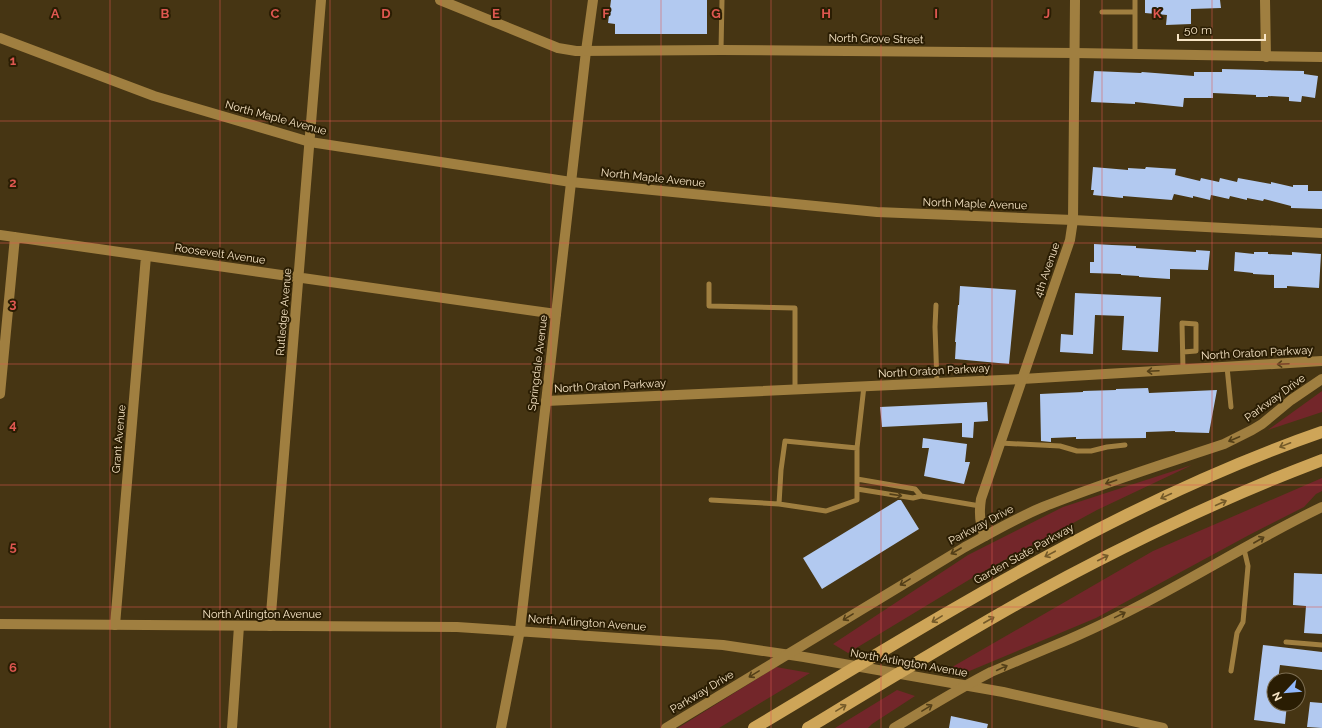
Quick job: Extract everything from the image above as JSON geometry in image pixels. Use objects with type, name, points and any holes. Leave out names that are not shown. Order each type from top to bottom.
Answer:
[{"type":"highway","name":"Garden State Parkway","points":[[754,728],[946,613],[1062,548],[1135,511],[1191,485],[1248,460],[1322,432]]},
{"type":"highway","points":[[808,728],[959,637],[1024,600],[1093,564],[1195,514],[1322,460]]},
{"type":"street","name":"Rutledge Avenue","points":[[270,626],[321,0]]},
{"type":"street","name":"North Grove Street","points":[[440,0],[558,48],[576,51],[721,50],[1322,57]]},
{"type":"street","name":"Springdale Avenue","points":[[501,728],[520,630],[586,51],[594,0]]},
{"type":"street","name":"4th Avenue","points":[[985,536],[980,522],[980,506],[1000,443],[1070,240],[1073,220],[1075,0]]},
{"type":"street","points":[[1265,0],[1266,57]]},
{"type":"street","name":"North Maple Avenue","points":[[0,38],[154,96],[310,142],[571,182],[868,212],[1073,220],[1322,233]]},
{"type":"street","name":"Roosevelt Avenue","points":[[0,235],[556,314]]},
{"type":"street","points":[[0,394],[15,237]]},
{"type":"street","name":"Grant Avenue","points":[[115,625],[146,256]]},
{"type":"street","name":"North Oraton Parkway","points":[[546,401],[1022,379],[1322,361]]},
{"type":"street","name":"Parkway Drive","points":[[666,728],[928,568],[985,536],[1023,516],[1062,500],[1224,444],[1243,436],[1262,424],[1291,400],[1322,379]]},
{"type":"street","points":[[894,728],[967,685],[1128,612],[1189,580],[1279,528],[1322,507]]},
{"type":"street","name":"North Arlington Avenue","points":[[0,624],[457,626],[723,645],[788,654],[967,685],[1032,698],[1163,728]]},
{"type":"street","points":[[232,728],[239,626]]},
{"type":"lane","points":[[721,50],[722,0]]},
{"type":"lane","points":[[1135,0],[1135,54]]},
{"type":"lane","points":[[1102,12],[1135,12]]},
{"type":"lane","points":[[709,284],[709,306],[795,308],[795,390]]},
{"type":"lane","points":[[936,305],[935,327],[937,383]]},
{"type":"lane","points":[[1182,352],[1196,351],[1196,324],[1182,323],[1182,352],[1183,370]]},
{"type":"lane","points":[[1227,367],[1231,407]]},
{"type":"lane","points":[[711,500],[779,504],[826,511],[857,500],[857,448],[864,386]]},
{"type":"lane","points":[[779,504],[781,470],[785,441],[857,448]]},
{"type":"lane","points":[[1000,443],[1060,446],[1077,451],[1090,451],[1125,445]]},
{"type":"lane","points":[[857,479],[915,489],[921,496]]},
{"type":"lane","points":[[857,489],[913,498],[921,496],[980,506]]},
{"type":"lane","points":[[1231,671],[1237,633],[1243,622],[1248,566],[1244,549]]},
{"type":"lane","points":[[1286,642],[1322,645]]},
{"type":"shaded area","points":[[1322,391],[1322,412],[1268,430]]},
{"type":"shaded area","points":[[1192,465],[1097,510],[977,575],[848,653],[833,644],[968,555],[1063,507]]},
{"type":"shaded area","points":[[1322,478],[1322,491],[1316,494],[1304,507],[1096,618],[967,672],[947,670],[1153,551]]},
{"type":"shaded area","points":[[776,667],[810,673],[719,728],[678,728]]},
{"type":"shaded area","points":[[897,690],[915,696],[868,728],[835,728]]},
{"type":"building","points":[[611,0],[707,0],[707,34],[615,34],[615,24],[608,23]]},
{"type":"building","points":[[1145,0],[1220,0],[1221,8],[1191,9],[1191,24],[1166,25],[1167,15],[1145,13]]},
{"type":"building","points":[[1222,69],[1304,71],[1304,74],[1318,76],[1315,98],[1302,96],[1301,102],[1289,101],[1289,97],[1256,97],[1256,95],[1213,93],[1213,98],[1184,98],[1183,107],[1135,102],[1135,104],[1091,102],[1094,71],[1142,72],[1194,76],[1194,72],[1222,72]]},
{"type":"building","points":[[1093,167],[1128,170],[1128,168],[1145,169],[1146,167],[1176,169],[1175,175],[1200,181],[1201,178],[1219,182],[1220,178],[1237,182],[1238,178],[1271,184],[1271,182],[1293,187],[1293,185],[1308,185],[1308,191],[1322,191],[1322,209],[1291,208],[1291,206],[1264,199],[1263,201],[1247,198],[1247,200],[1230,196],[1229,199],[1211,195],[1210,200],[1174,194],[1172,200],[1093,195],[1094,190],[1091,190]]},
{"type":"building","points":[[1094,244],[1136,246],[1136,248],[1196,252],[1196,250],[1210,251],[1208,270],[1170,269],[1170,279],[1121,274],[1090,273],[1090,262],[1094,262]]},
{"type":"building","points":[[1235,252],[1254,254],[1254,252],[1268,252],[1268,254],[1292,255],[1292,252],[1321,254],[1319,288],[1287,286],[1287,288],[1274,288],[1274,275],[1234,271]]},
{"type":"building","points":[[960,286],[1016,290],[1009,364],[955,359]]},
{"type":"building","points":[[1075,293],[1161,297],[1158,352],[1122,350],[1124,316],[1095,315],[1093,354],[1060,352],[1061,334],[1073,335]]},
{"type":"building","points":[[1148,388],[1149,393],[1217,390],[1209,433],[1175,431],[1146,432],[1146,438],[1076,439],[1076,437],[1051,438],[1051,442],[1041,441],[1040,394]]},
{"type":"building","points":[[987,402],[988,421],[974,422],[973,438],[962,437],[962,423],[882,427],[880,407]]},
{"type":"building","points":[[923,438],[967,444],[965,462],[970,462],[964,484],[924,476],[929,448],[922,448]]},
{"type":"building","points":[[898,500],[901,500],[919,529],[822,589],[803,558]]},
{"type":"building","points":[[1294,573],[1322,574],[1322,634],[1304,633],[1306,606],[1293,605]]},
{"type":"building","points":[[1263,645],[1322,652],[1322,670],[1280,665],[1279,672],[1266,672],[1266,712],[1286,712],[1285,724],[1254,720]]},
{"type":"building","points":[[1310,702],[1322,703],[1322,728],[1307,727]]},
{"type":"building","points":[[951,716],[988,724],[987,728],[949,728]]}]
